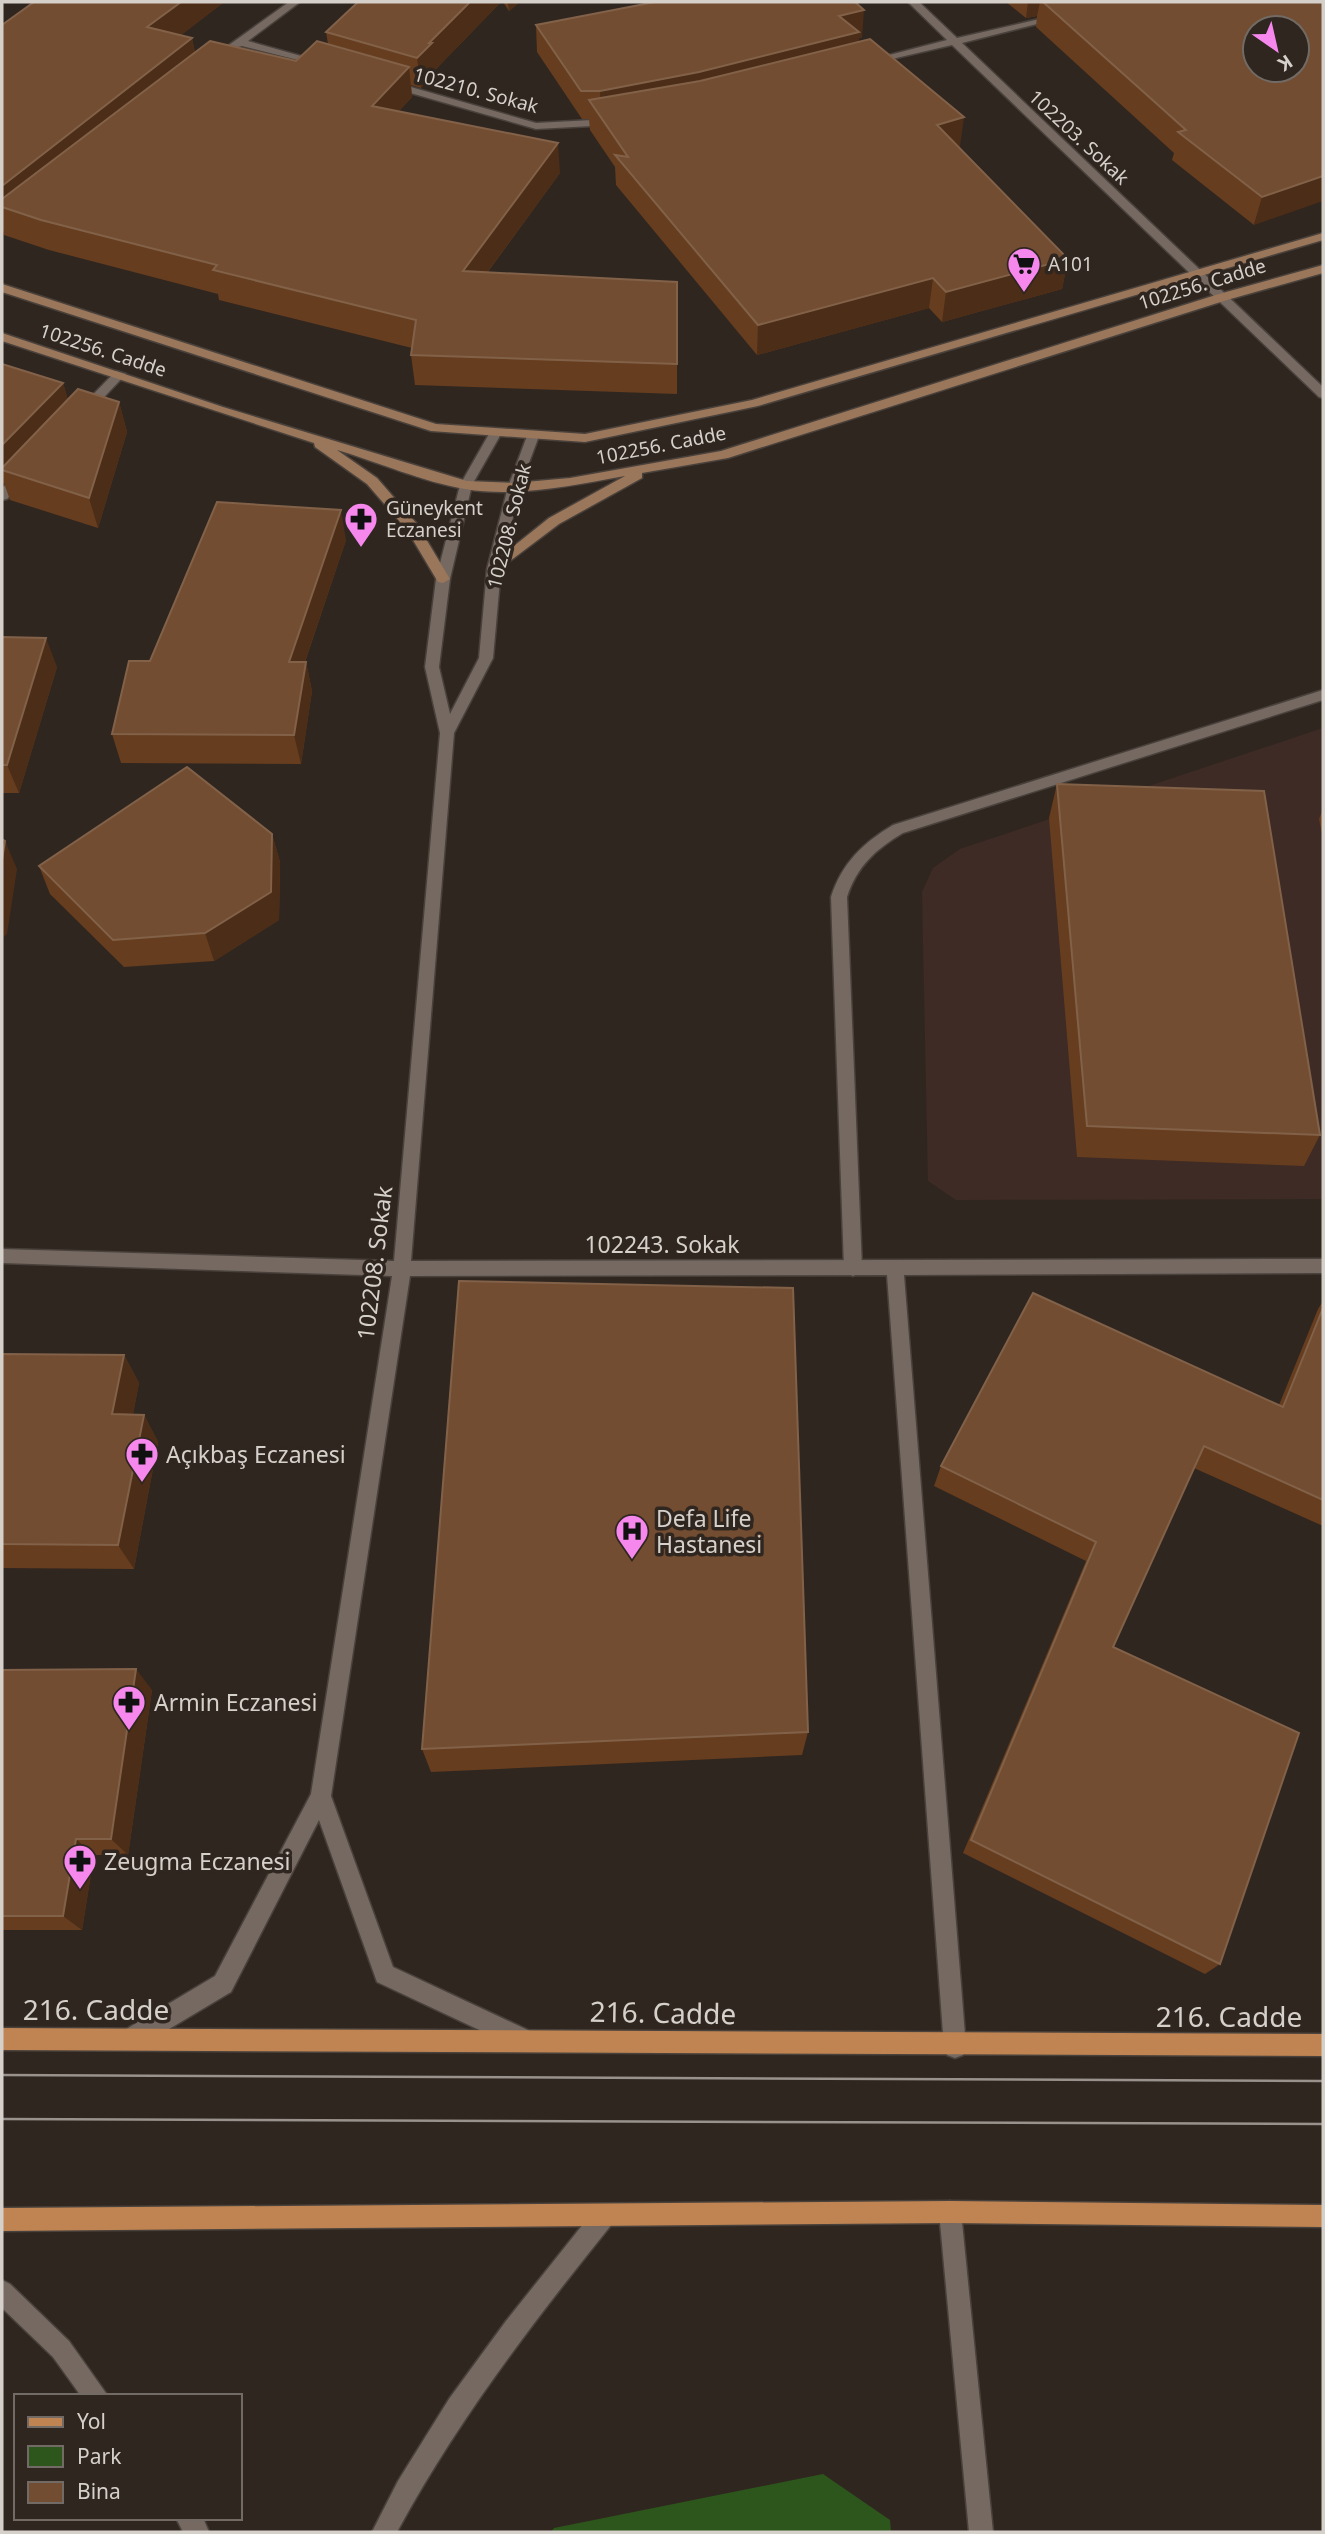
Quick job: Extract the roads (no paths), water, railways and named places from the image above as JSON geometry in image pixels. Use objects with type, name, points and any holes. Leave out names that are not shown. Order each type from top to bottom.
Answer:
[{"type":"main road","name":"216. Cadde","points":[[2,2039],[522,2039],[955,2047],[1323,2045]]},
{"type":"main road","points":[[2,2220],[950,2212],[1323,2216]]},
{"type":"street","points":[[218,59],[296,2]]},
{"type":"street","name":"102203. Sokak","points":[[913,2],[1323,394]]},
{"type":"street","points":[[860,66],[1074,12]]},
{"type":"street","points":[[240,42],[334,69]]},
{"type":"street","name":"102210. Sokak","points":[[374,80],[536,126],[601,124],[626,119]]},
{"type":"street","name":"102256. Cadde","points":[[2,288],[435,428],[585,439],[754,403],[1323,236]]},
{"type":"street","name":"102256. Cadde","points":[[2,337],[120,374],[219,410],[466,485],[514,486],[570,482],[723,455],[1223,297],[1323,269]]},
{"type":"street","points":[[74,421],[120,374]]},
{"type":"street","points":[[305,434],[372,481],[412,527],[443,579]]},
{"type":"street","name":"102208. Sokak","points":[[131,2039],[223,1984],[321,1796],[402,1269],[447,733],[432,667],[443,579],[466,485],[495,434]]},
{"type":"street","name":"102208. Sokak","points":[[447,733],[486,658],[494,569],[514,486],[533,436]]},
{"type":"street","points":[[2,496],[29,468]]},
{"type":"street","points":[[494,569],[554,521],[650,468]]},
{"type":"street","points":[[853,1268],[839,897],[844,881],[856,860],[878,840],[898,829],[1323,695]]},
{"type":"street","name":"102243. Sokak","points":[[2,1256],[402,1269],[1323,1266]]},
{"type":"street","points":[[895,1267],[955,2047]]},
{"type":"street","name":"102208. Sokak","points":[[321,1796],[385,1974],[522,2039]]},
{"type":"street","points":[[950,2212],[981,2532]]},
{"type":"street","points":[[384,2532],[414,2473],[505,2342],[604,2216]]},
{"type":"street","points":[[2,2292],[61,2349],[95,2394]]},
{"type":"tram line","points":[[2,2075],[1323,2081]]},
{"type":"tram line","points":[[2,2119],[1323,2124]]},
{"type":"place","name":"A101","points":[[1024,294]]},
{"type":"place","name":"Güneykent Eczanesi","points":[[361,549]]},
{"type":"place","name":"Açıkbaş Eczanesi","points":[[142,1484]]},
{"type":"place","name":"Defa Life Hastanesi","points":[[632,1561]]},
{"type":"place","name":"Armin Eczanesi","points":[[129,1732]]},
{"type":"place","name":"Zeugma Eczanesi","points":[[80,1891]]}]
